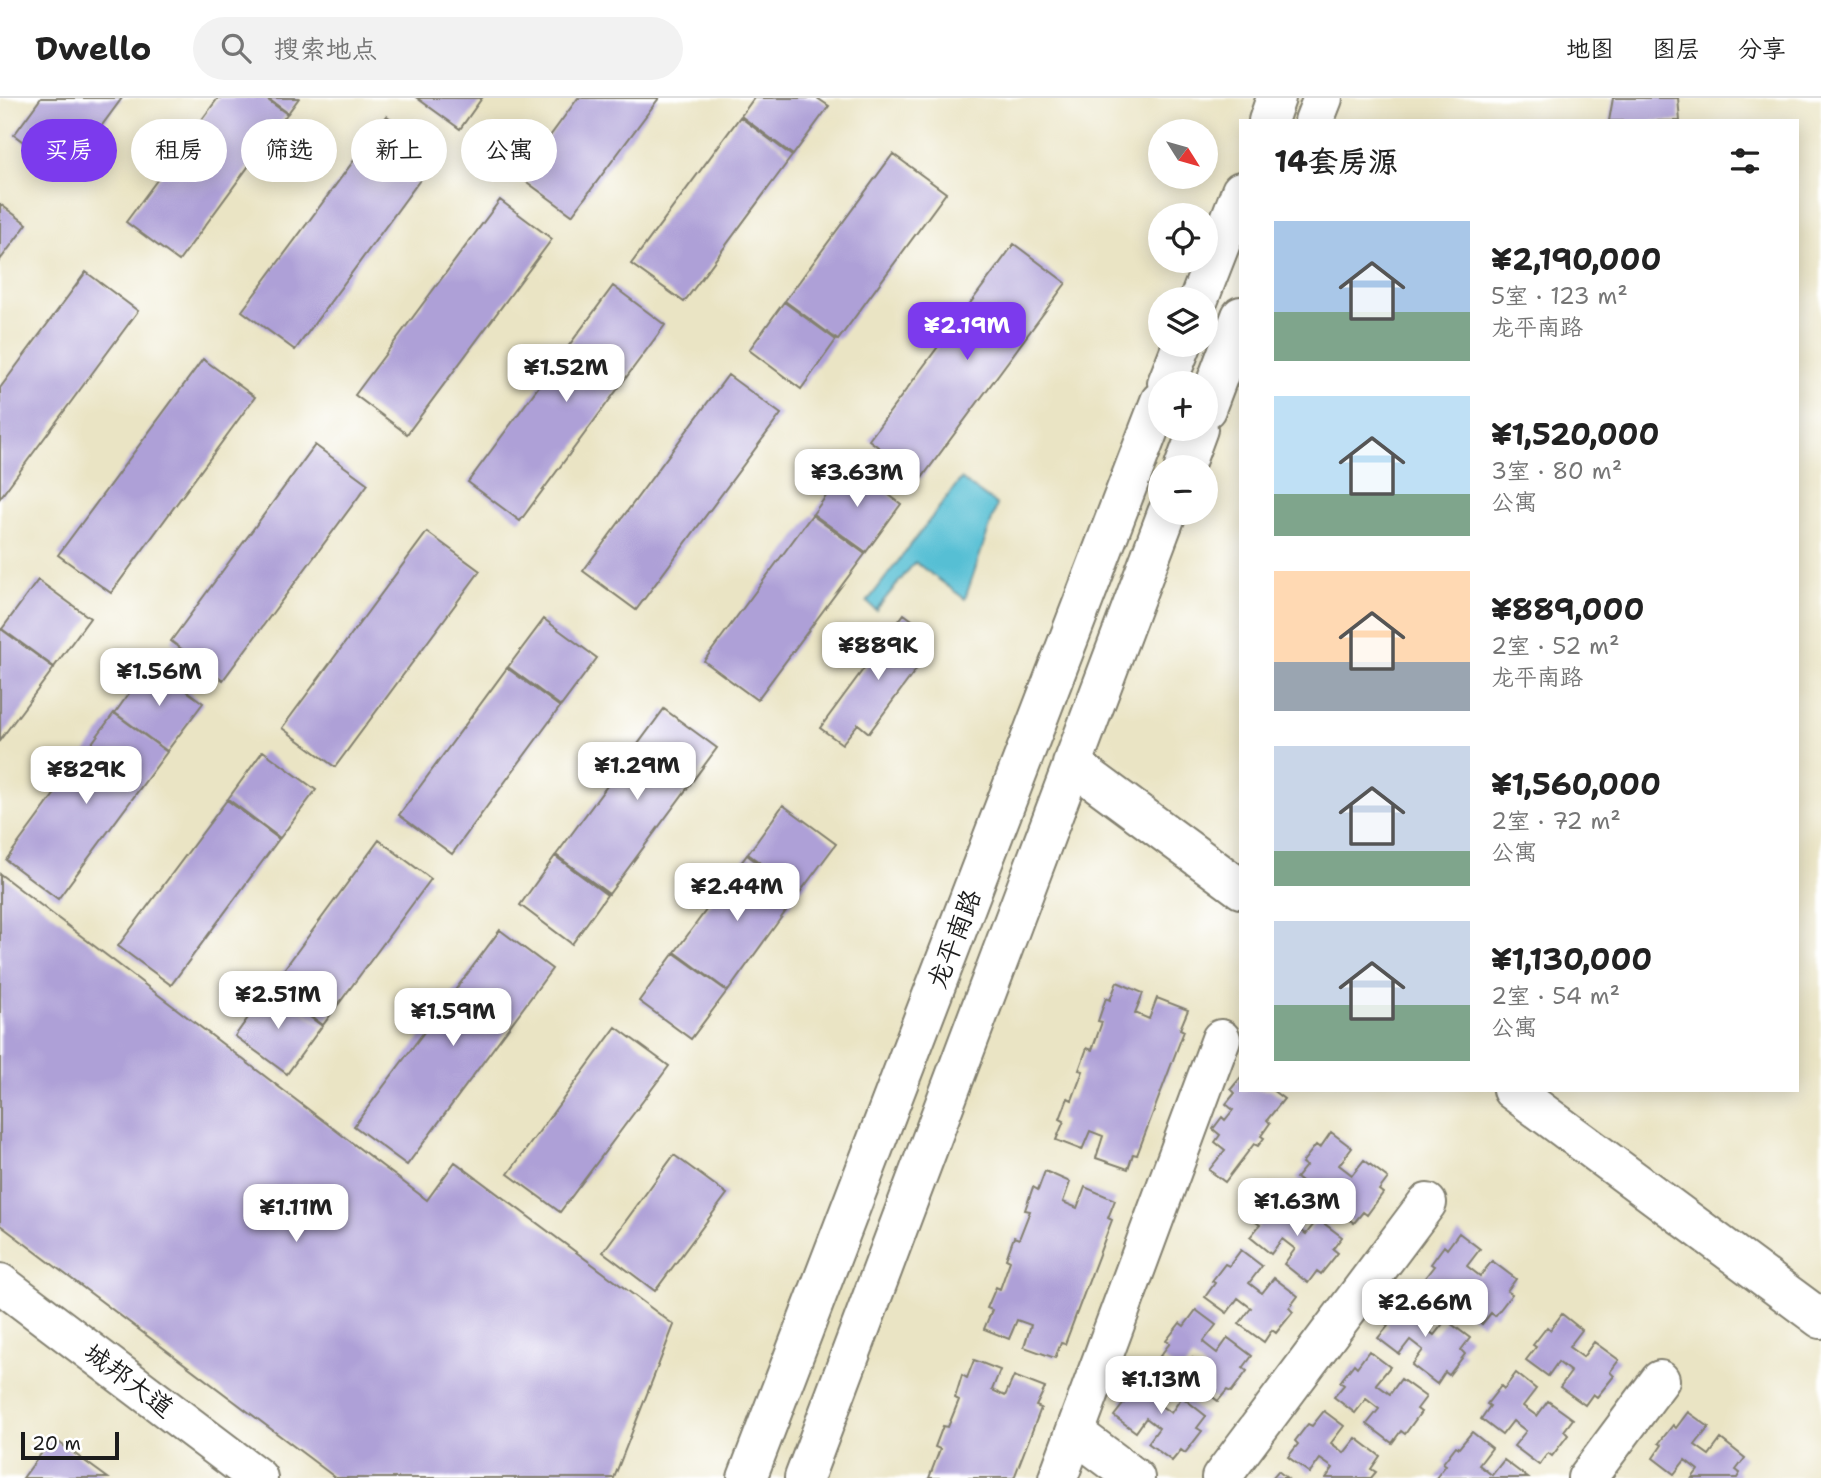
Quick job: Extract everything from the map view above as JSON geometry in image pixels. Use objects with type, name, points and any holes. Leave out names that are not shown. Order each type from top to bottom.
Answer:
[{"type":"street","points":[[1269,119],[1276,98]]},
{"type":"street","points":[[1315,119],[1323,98]]},
{"type":"street","points":[[1204,287],[1239,196]]},
{"type":"street","points":[[1218,378],[1239,321]]},
{"type":"street","name":"龙平南路","points":[[747,1478],[1148,432]]},
{"type":"street","name":"龙平南路","points":[[804,1478],[1162,525]]},
{"type":"street","points":[[1072,764],[1239,888]]},
{"type":"street","points":[[1058,1478],[1221,1039]]},
{"type":"street","points":[[1515,1092],[1821,1319]]},
{"type":"street","points":[[1221,1478],[1427,1203]]},
{"type":"street","name":"城邦大道","points":[[0,1283],[258,1478]]},
{"type":"street","points":[[1587,1478],[1660,1380]]},
{"type":"street","points":[[1075,1433],[1115,1472]]},
{"type":"water","points":[[961,479],[997,505],[965,599],[915,562],[876,610],[867,602]]},
{"type":"building","points":[[41,98],[122,98],[107,119],[26,119]]},
{"type":"building","points":[[218,98],[265,98],[287,114],[283,119],[241,119],[241,177],[179,261],[126,222],[156,182],[227,182],[227,119],[202,119]]},
{"type":"building","points":[[267,98],[299,98],[288,113]]},
{"type":"building","points":[[417,98],[482,98],[467,119],[461,119],[460,129]]},
{"type":"building","points":[[578,98],[659,98],[572,215],[527,182],[557,182],[557,127]]},
{"type":"building","points":[[754,98],[817,98],[829,106],[793,155],[741,116]]},
{"type":"building","points":[[1613,98],[1678,98],[1680,119],[1609,119]]},
{"type":"building","points":[[740,117],[792,156],[684,302],[631,264]]},
{"type":"building","points":[[21,125],[21,140],[14,135]]},
{"type":"building","points":[[893,154],[946,193],[838,340],[785,301]]},
{"type":"building","points":[[351,164],[351,182],[418,182],[295,350],[242,311]]},
{"type":"building","points":[[500,200],[552,239],[407,434],[355,395]]},
{"type":"building","points":[[0,204],[27,224],[0,260]]},
{"type":"building","points":[[1014,244],[1066,283],[921,479],[869,440]]},
{"type":"building","points":[[86,272],[138,311],[0,498],[0,388]]},
{"type":"building","points":[[613,286],[665,325],[520,521],[468,482]]},
{"type":"building","points":[[784,302],[836,340],[801,389],[749,350]]},
{"type":"building","points":[[203,359],[255,397],[111,593],[58,555]]},
{"type":"building","points":[[728,375],[781,414],[636,610],[583,571]]},
{"type":"building","points":[[315,445],[368,484],[223,680],[171,641]]},
{"type":"building","points":[[849,465],[901,504],[866,552],[813,514]]},
{"type":"building","points":[[812,515],[865,554],[757,700],[704,661]]},
{"type":"building","points":[[427,532],[480,571],[335,767],[282,728]]},
{"type":"building","points":[[38,580],[90,618],[54,667],[2,629]]},
{"type":"building","points":[[904,614],[927,631],[912,652],[923,660],[869,733],[858,724],[842,744],[820,728]]},
{"type":"building","points":[[544,619],[597,658],[561,706],[508,667]]},
{"type":"building","points":[[0,630],[54,668],[0,740]]},
{"type":"building","points":[[150,664],[203,703],[167,751],[115,713]]},
{"type":"building","points":[[507,668],[560,707],[452,854],[399,815]]},
{"type":"building","points":[[664,709],[717,748],[609,894],[556,855]]},
{"type":"building","points":[[114,713],[167,752],[58,899],[6,860]]},
{"type":"building","points":[[263,751],[316,790],[280,838],[228,799]]},
{"type":"building","points":[[227,800],[279,839],[171,985],[118,946]]},
{"type":"building","points":[[783,805],[836,844],[800,892],[748,854]]},
{"type":"building","points":[[379,840],[431,879],[323,1025],[271,987]]},
{"type":"building","points":[[747,855],[799,893],[728,991],[675,952]]},
{"type":"building","points":[[555,856],[607,895],[572,944],[520,905]]},
{"type":"building","points":[[0,874],[427,1200],[455,1162],[674,1325],[614,1478],[336,1478],[0,1225]]},
{"type":"building","points":[[500,930],[552,969],[407,1165],[354,1126]]},
{"type":"building","points":[[674,953],[727,991],[691,1039],[639,1001]]},
{"type":"building","points":[[1117,982],[1143,993],[1135,1013],[1149,1019],[1157,998],[1188,1010],[1180,1029],[1184,1031],[1137,1155],[1133,1154],[1128,1169],[1096,1158],[1103,1136],[1090,1131],[1082,1150],[1056,1140],[1064,1121],[1060,1119],[1068,1098],[1072,1100],[1083,1071],[1079,1070],[1087,1048],[1092,1050],[1102,1022],[1098,1021],[1106,998],[1110,1000]]},
{"type":"building","points":[[270,987],[322,1026],[287,1074],[235,1036]]},
{"type":"building","points":[[616,1027],[669,1066],[560,1212],[508,1174]]},
{"type":"building","points":[[1239,1079],[1239,1092],[1275,1092],[1284,1099],[1267,1120],[1270,1123],[1261,1136],[1264,1138],[1258,1146],[1254,1144],[1225,1182],[1209,1170],[1225,1150],[1215,1142],[1220,1135],[1213,1129],[1222,1117],[1225,1120],[1233,1110],[1226,1104],[1235,1093],[1231,1089]]},
{"type":"building","points":[[1331,1132],[1352,1148],[1339,1165],[1352,1175],[1364,1160],[1388,1178],[1379,1190],[1383,1193],[1367,1215],[1363,1212],[1354,1223],[1330,1205],[1341,1190],[1328,1180],[1317,1194],[1296,1178],[1306,1166],[1302,1163],[1316,1145],[1320,1148]]},
{"type":"building","points":[[674,1155],[727,1194],[655,1291],[603,1252]]},
{"type":"building","points":[[1045,1171],[1070,1182],[1063,1202],[1077,1208],[1085,1187],[1115,1200],[1108,1218],[1112,1220],[1065,1344],[1061,1343],[1055,1358],[1024,1347],[1031,1325],[1017,1320],[1009,1339],[984,1329],[992,1310],[987,1308],[996,1287],[1000,1289],[1010,1261],[1006,1259],[1014,1237],[1019,1239],[1030,1211],[1025,1210],[1033,1187],[1038,1190]]},
{"type":"building","points":[[1286,1191],[1306,1207],[1293,1224],[1306,1234],[1318,1219],[1342,1237],[1333,1249],[1338,1253],[1321,1274],[1317,1271],[1308,1283],[1284,1264],[1295,1249],[1282,1239],[1271,1254],[1250,1237],[1260,1225],[1256,1222],[1270,1204],[1274,1207]]},
{"type":"building","points":[[1459,1233],[1480,1249],[1467,1266],[1480,1276],[1492,1261],[1516,1279],[1507,1291],[1512,1294],[1495,1316],[1491,1313],[1482,1324],[1458,1306],[1469,1291],[1456,1281],[1445,1295],[1424,1279],[1444,1246],[1447,1249]]},
{"type":"building","points":[[1241,1250],[1262,1266],[1249,1283],[1262,1293],[1274,1278],[1298,1296],[1289,1308],[1293,1312],[1276,1333],[1272,1330],[1264,1342],[1239,1324],[1251,1308],[1238,1298],[1227,1313],[1205,1297],[1215,1283],[1212,1281],[1225,1264],[1229,1266]]},
{"type":"building","points":[[1413,1292],[1434,1308],[1421,1325],[1434,1335],[1446,1320],[1470,1338],[1461,1350],[1465,1354],[1449,1375],[1445,1372],[1437,1384],[1412,1365],[1423,1350],[1410,1340],[1399,1354],[1378,1338],[1388,1326],[1385,1323],[1398,1305],[1402,1308]]},
{"type":"building","points":[[1196,1310],[1216,1325],[1203,1342],[1217,1353],[1228,1338],[1252,1356],[1243,1368],[1247,1371],[1231,1392],[1227,1390],[1218,1401],[1194,1383],[1205,1368],[1192,1358],[1181,1372],[1160,1356],[1170,1343],[1166,1341],[1180,1323],[1184,1326]]},
{"type":"building","points":[[1562,1314],[1582,1330],[1569,1347],[1583,1357],[1594,1342],[1619,1360],[1610,1372],[1614,1376],[1597,1397],[1593,1394],[1585,1405],[1560,1387],[1571,1372],[1558,1362],[1548,1376],[1526,1360],[1536,1347],[1533,1345],[1547,1327],[1550,1330]]},
{"type":"building","points":[[1369,1351],[1390,1367],[1376,1384],[1390,1394],[1401,1379],[1426,1397],[1417,1409],[1421,1412],[1405,1434],[1401,1431],[1392,1443],[1367,1424],[1379,1409],[1366,1399],[1355,1413],[1334,1397],[1344,1385],[1340,1382],[1354,1364],[1357,1367]]},
{"type":"building","points":[[974,1360],[1000,1370],[992,1390],[1005,1396],[1014,1376],[1045,1388],[1036,1406],[1041,1408],[1014,1478],[929,1478],[940,1449],[935,1447],[943,1426],[948,1427],[959,1400],[955,1398],[962,1375],[967,1378]]},
{"type":"building","points":[[1150,1370],[1170,1385],[1157,1403],[1171,1413],[1182,1397],[1206,1416],[1197,1428],[1202,1431],[1185,1453],[1181,1450],[1172,1461],[1148,1443],[1159,1428],[1146,1418],[1136,1432],[1114,1416],[1134,1383],[1138,1386]]},
{"type":"building","points":[[1516,1373],[1536,1389],[1523,1406],[1537,1416],[1548,1401],[1573,1419],[1564,1431],[1568,1435],[1552,1456],[1548,1453],[1539,1465],[1514,1446],[1526,1431],[1513,1421],[1502,1435],[1481,1419],[1490,1406],[1487,1404],[1501,1386],[1504,1389]]},
{"type":"building","points":[[1324,1411],[1344,1426],[1331,1443],[1344,1453],[1356,1438],[1380,1456],[1371,1469],[1376,1472],[1371,1478],[1326,1478],[1333,1468],[1320,1459],[1310,1473],[1288,1457],[1298,1444],[1295,1441],[1308,1424],[1312,1426]]},
{"type":"building","points":[[1688,1412],[1709,1427],[1695,1445],[1709,1455],[1721,1439],[1745,1458],[1736,1470],[1740,1473],[1737,1478],[1692,1478],[1698,1470],[1685,1460],[1674,1474],[1653,1458],[1662,1445],[1659,1443],[1673,1425],[1676,1428]]},
{"type":"building","points":[[1472,1432],[1492,1448],[1479,1465],[1492,1475],[1504,1460],[1528,1478],[1436,1478],[1456,1446],[1459,1448]]},
{"type":"building","points":[[53,1438],[108,1478],[23,1478]]},
{"type":"building","points":[[1278,1471],[1287,1478],[1272,1478]]}]
